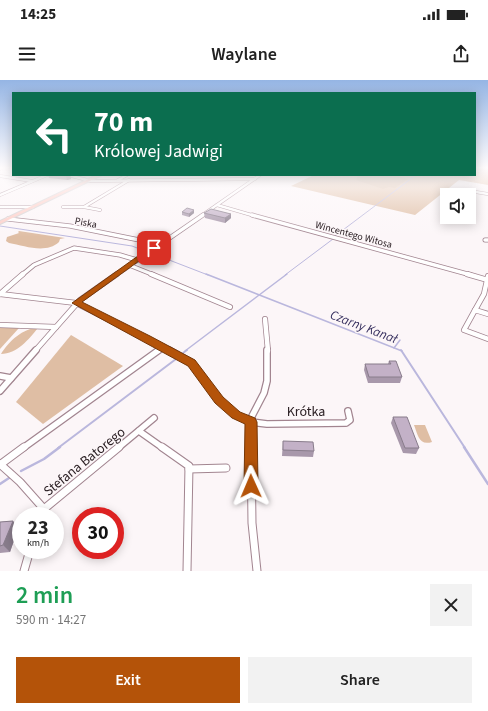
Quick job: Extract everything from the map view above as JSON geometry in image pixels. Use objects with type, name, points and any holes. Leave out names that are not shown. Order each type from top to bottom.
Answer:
[{"type":"main road","points":[[0,223],[66,191]]},
{"type":"street","points":[[0,195],[9,191]]},
{"type":"street","points":[[84,207],[111,191]]},
{"type":"street","points":[[0,391],[76,303],[236,191]]},
{"type":"street","points":[[476,192],[488,194]]},
{"type":"street","name":"Wincentego Witosa","points":[[217,204],[487,279]]},
{"type":"street","points":[[63,206],[84,207],[100,210]]},
{"type":"street","points":[[0,207],[33,207]]},
{"type":"street","points":[[7,207],[27,210]]},
{"type":"street","name":"Piska","points":[[8,219],[70,226],[159,244]]},
{"type":"street","points":[[0,294],[34,265],[74,248],[120,255],[137,260]]},
{"type":"street","points":[[129,266],[230,307]]},
{"type":"street","points":[[487,279],[484,294],[464,330],[488,339]]},
{"type":"street","points":[[0,294],[76,303],[164,347],[192,363],[223,404],[236,415],[251,422]]},
{"type":"street","points":[[475,310],[488,314]]},
{"type":"street","points":[[257,571],[252,522],[251,422],[252,411],[266,388],[267,360],[265,319]]},
{"type":"street","points":[[0,325],[56,327]]},
{"type":"street","points":[[39,507],[20,482],[0,464],[164,347]]},
{"type":"street","points":[[0,376],[11,378]]},
{"type":"street","name":"Krótka","points":[[251,422],[267,424],[346,423],[350,420],[348,410]]},
{"type":"street","name":"Stefana Batorego","points":[[50,507],[154,418]]},
{"type":"street","name":"Stefana Batorego","points":[[140,431],[189,468]]},
{"type":"street","points":[[187,571],[189,468],[226,468]]},
{"type":"street","points":[[24,571],[27,559]]},
{"type":"shaded area","points":[[312,191],[440,191],[440,195],[415,215]]},
{"type":"shaded area","points":[[19,231],[65,238],[60,239],[54,246],[48,248],[22,246],[6,241],[7,237],[19,233]]},
{"type":"shaded area","points":[[0,327],[19,328],[0,349]]},
{"type":"shaded area","points":[[38,328],[27,341],[17,349],[1,354],[8,344],[17,336],[27,330]]},
{"type":"shaded area","points":[[71,335],[123,366],[43,424],[16,402]]},
{"type":"shaded area","points":[[414,425],[425,425],[432,442],[428,443],[422,441],[418,436]]},
{"type":"building","points":[[187,208],[194,210],[189,214],[182,212]]},
{"type":"building","points":[[211,209],[231,214],[225,218],[204,213]]},
{"type":"building","points":[[389,361],[396,361],[402,377],[369,377],[365,364],[391,364]]},
{"type":"building","points":[[393,417],[407,417],[419,448],[405,448]]},
{"type":"building","points":[[283,441],[313,442],[314,451],[283,450]]},
{"type":"building","points":[[12,521],[3,545],[0,546],[0,522]]},
{"type":"waterway","name":"Czarny Kanał","points":[[335,236],[395,191]]},
{"type":"waterway","points":[[0,226],[132,246],[145,251]]},
{"type":"waterway","name":"Czarny Kanał","points":[[285,275],[333,239]]},
{"type":"waterway","points":[[151,253],[208,275]]},
{"type":"waterway","points":[[206,274],[259,295]]},
{"type":"waterway","name":"Czarny Kanał","points":[[259,295],[287,274]]},
{"type":"waterway","points":[[185,351],[259,295]]},
{"type":"waterway","name":"Czarny Kanał","points":[[259,295],[394,348]]},
{"type":"waterway","points":[[394,348],[400,340]]},
{"type":"waterway","name":"Czarny Kanał","points":[[394,348],[402,351]]},
{"type":"waterway","points":[[183,353],[187,350]]},
{"type":"waterway","name":"Czarny Kanał","points":[[402,351],[465,448]]},
{"type":"waterway","points":[[58,448],[176,359]]},
{"type":"waterway","points":[[21,471],[44,459],[60,447]]},
{"type":"waterway","name":"Czarny Kanał","points":[[464,447],[488,484]]},
{"type":"waterway","points":[[0,484],[9,478]]},
{"type":"route","points":[[154,248],[76,303],[147,338],[192,363],[219,400],[227,408],[236,415],[251,422],[251,486]]}]
